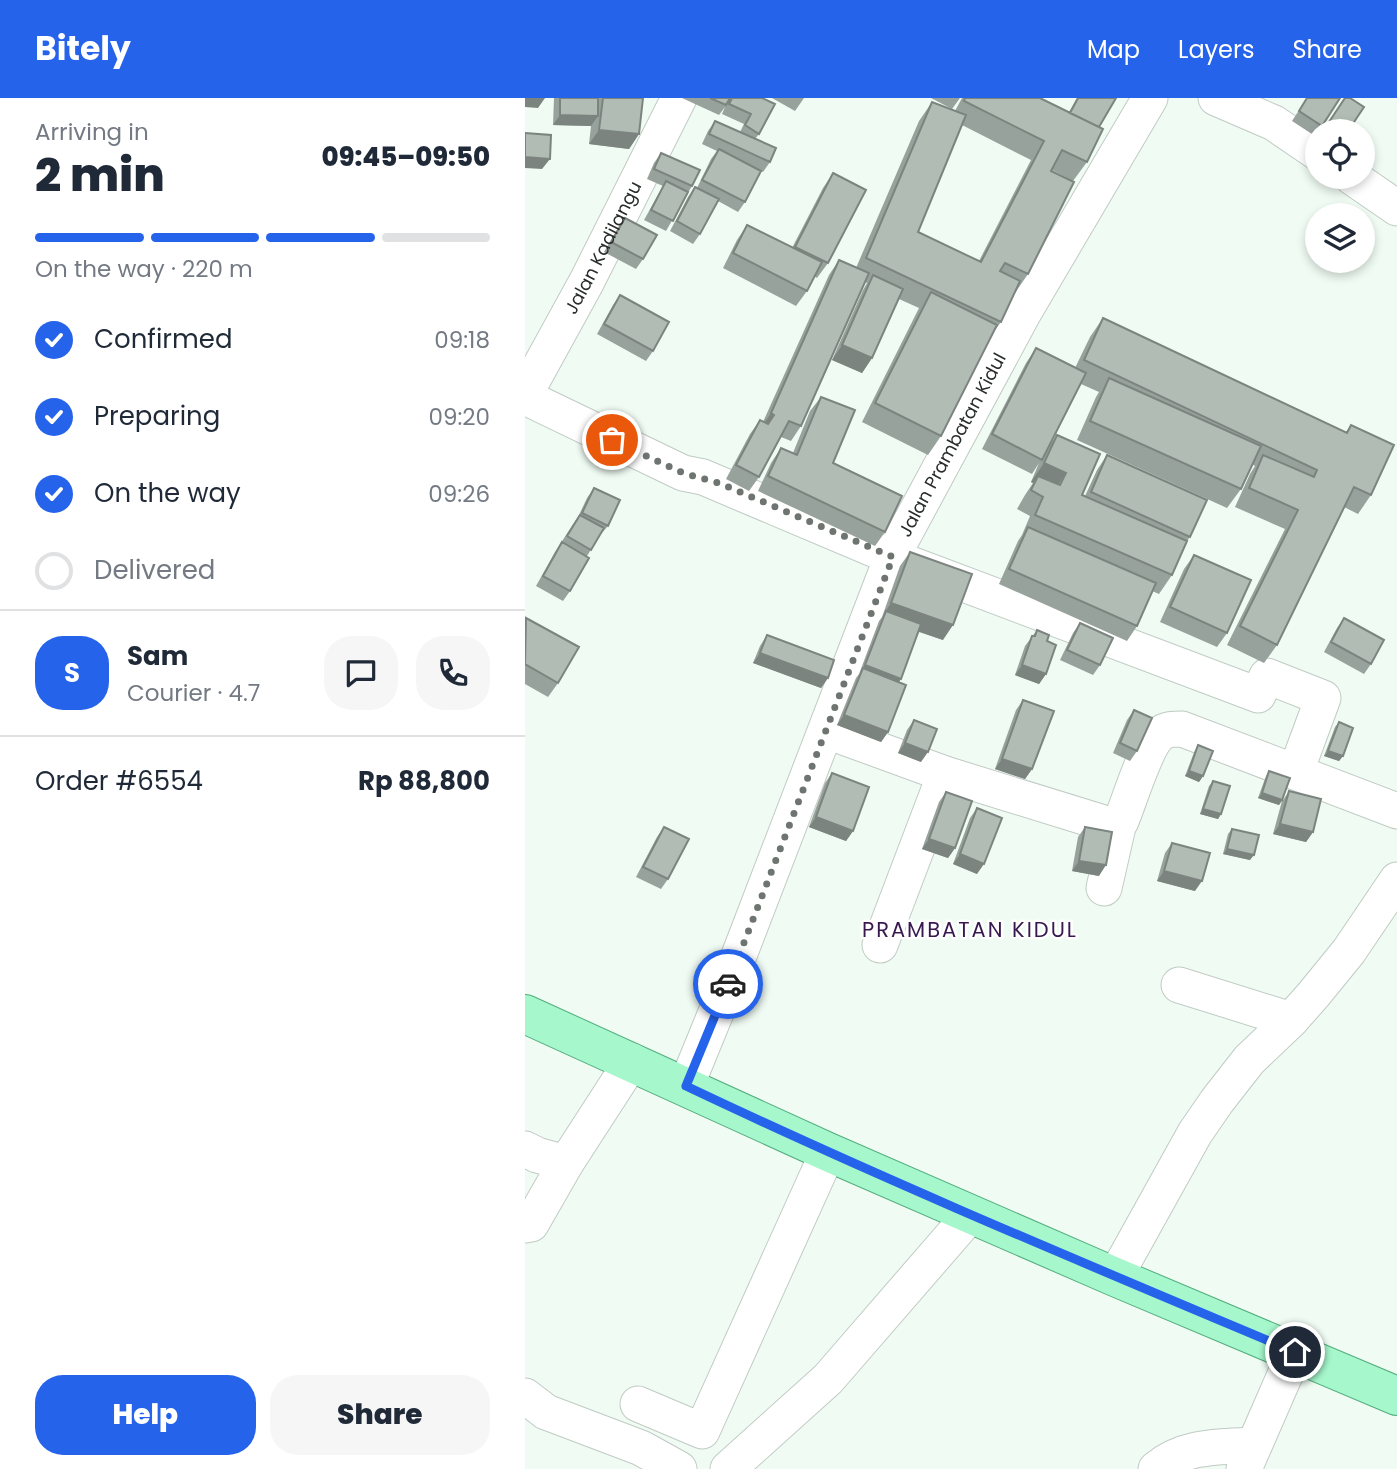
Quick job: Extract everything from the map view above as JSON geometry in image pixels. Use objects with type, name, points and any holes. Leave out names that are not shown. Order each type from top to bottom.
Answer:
[{"type":"main road","points":[[528,1023],[632,1061],[828,1152],[1115,1277],[1397,1395]]},
{"type":"street","name":"Jalan Kadilangu","points":[[525,395],[587,281],[679,98]]},
{"type":"street","name":"Jalan Prambatan Kidul","points":[[686,1086],[893,557],[1024,312],[1150,98]]},
{"type":"street","points":[[1216,98],[1274,123],[1305,144]]},
{"type":"street","points":[[1369,189],[1397,208]]},
{"type":"street","points":[[525,395],[683,473],[711,480],[893,557],[1258,695],[1267,676],[1323,698],[1296,771]]},
{"type":"street","points":[[1104,888],[1119,822],[1151,745],[1167,730],[1182,729],[1397,810]]},
{"type":"street","points":[[827,731],[945,774],[1104,824],[1119,822]]},
{"type":"street","points":[[880,945],[945,774]]},
{"type":"street","points":[[1115,1277],[1195,1133],[1217,1101],[1249,1060],[1291,1020],[1349,951],[1397,880]]},
{"type":"street","points":[[1179,985],[1291,1020]]},
{"type":"street","points":[[525,1225],[531,1224],[566,1163],[632,1061]]},
{"type":"street","points":[[525,1149],[566,1163]]},
{"type":"street","points":[[638,1404],[702,1431],[828,1152]]},
{"type":"street","points":[[728,1469],[828,1379],[971,1214]]},
{"type":"street","points":[[1156,1469],[1176,1454],[1203,1448],[1249,1457],[1295,1352]]},
{"type":"street","points":[[525,1396],[546,1412],[641,1448],[678,1469]]},
{"type":"building","points":[[560,98],[598,98],[598,116],[560,115]]},
{"type":"building","points":[[603,98],[643,98],[639,134],[599,130]]},
{"type":"building","points":[[710,98],[730,98],[726,105]]},
{"type":"building","points":[[732,98],[762,98],[775,104],[759,134],[745,125],[751,114],[729,104]]},
{"type":"building","points":[[965,98],[1040,98],[1103,129],[1087,162],[1062,150],[1051,171],[1074,182],[1028,274],[1005,263],[1000,271],[1020,281],[1001,322],[866,258],[932,102],[966,115],[918,232],[981,262],[1044,141],[964,101]]},
{"type":"building","points":[[1078,98],[1116,98],[1099,127],[1070,113]]},
{"type":"building","points":[[1307,98],[1340,98],[1326,119],[1311,119],[1299,111]]},
{"type":"building","points":[[1345,98],[1350,98],[1364,107],[1356,119],[1331,119]]},
{"type":"building","points":[[715,121],[776,148],[770,162],[709,134]]},
{"type":"building","points":[[525,133],[551,135],[550,159],[525,157]]},
{"type":"building","points":[[719,149],[761,171],[745,202],[702,180]]},
{"type":"building","points":[[661,153],[700,170],[692,186],[654,169]]},
{"type":"building","points":[[833,173],[866,190],[828,263],[795,247]]},
{"type":"building","points":[[666,181],[688,192],[673,221],[651,210]]},
{"type":"building","points":[[695,187],[719,199],[700,234],[677,221]]},
{"type":"building","points":[[625,218],[657,235],[643,259],[611,242]]},
{"type":"building","points":[[747,225],[822,262],[807,291],[733,253]]},
{"type":"building","points":[[839,260],[869,273],[801,426],[789,421],[759,477],[736,465],[760,420],[768,424],[774,415],[771,413]]},
{"type":"building","points":[[873,275],[903,289],[872,358],[842,345]]},
{"type":"building","points":[[931,292],[997,325],[941,436],[875,403]]},
{"type":"building","points":[[620,295],[669,322],[653,351],[604,324]]},
{"type":"building","points":[[1103,318],[1347,433],[1351,425],[1394,445],[1371,495],[1354,487],[1277,645],[1240,626],[1298,510],[1249,488],[1263,455],[1314,477],[1317,470],[1084,360]]},
{"type":"building","points":[[1036,348],[1086,373],[1042,460],[992,434]]},
{"type":"building","points":[[1109,378],[1261,446],[1241,489],[1090,421]]},
{"type":"building","points":[[821,397],[855,410],[833,463],[902,496],[885,532],[768,476],[781,448],[797,455]]},
{"type":"building","points":[[1057,435],[1100,454],[1082,495],[1187,541],[1172,575],[1035,515],[1043,497],[1031,490],[1038,476],[1060,485],[1066,473],[1044,463]]},
{"type":"building","points":[[1107,455],[1207,500],[1190,537],[1091,492]]},
{"type":"building","points":[[594,488],[620,500],[608,526],[582,513]]},
{"type":"building","points":[[580,515],[604,528],[591,550],[567,536]]},
{"type":"building","points":[[1028,527],[1156,583],[1137,626],[1009,569]]},
{"type":"building","points":[[562,542],[589,558],[570,591],[543,576]]},
{"type":"building","points":[[910,552],[972,574],[953,625],[891,603]]},
{"type":"building","points":[[1194,555],[1251,580],[1227,633],[1170,607]]},
{"type":"building","points":[[886,611],[921,624],[901,679],[865,665]]},
{"type":"building","points":[[526,618],[579,647],[558,683],[525,664]]},
{"type":"building","points":[[1344,618],[1384,640],[1371,664],[1331,642]]},
{"type":"building","points":[[1080,623],[1113,638],[1100,665],[1067,650]]},
{"type":"building","points":[[1037,630],[1049,635],[1047,641],[1056,645],[1046,674],[1022,665],[1032,636],[1035,636]]},
{"type":"building","points":[[767,635],[834,660],[828,678],[760,653]]},
{"type":"building","points":[[863,668],[906,685],[888,732],[844,715]]},
{"type":"building","points":[[1023,700],[1054,711],[1032,769],[1002,759]]},
{"type":"building","points":[[1134,710],[1152,718],[1137,751],[1120,743]]},
{"type":"building","points":[[914,720],[937,729],[928,752],[905,743]]},
{"type":"building","points":[[1339,722],[1353,728],[1343,756],[1328,751]]},
{"type":"building","points":[[1198,745],[1213,751],[1203,776],[1189,771]]},
{"type":"building","points":[[1269,771],[1290,778],[1282,800],[1262,793]]},
{"type":"building","points":[[832,773],[869,787],[853,831],[816,817]]},
{"type":"building","points":[[1213,781],[1230,786],[1221,814],[1203,809]]},
{"type":"building","points":[[1289,791],[1321,799],[1313,832],[1280,824]]},
{"type":"building","points":[[946,792],[972,801],[955,848],[929,839]]},
{"type":"building","points":[[977,808],[1002,818],[984,864],[960,854]]},
{"type":"building","points":[[664,827],[689,839],[668,879],[643,867]]},
{"type":"building","points":[[1085,827],[1112,832],[1106,865],[1079,861]]},
{"type":"building","points":[[1232,829],[1259,835],[1254,855],[1227,849]]},
{"type":"building","points":[[1172,843],[1210,853],[1202,881],[1164,871]]},
{"type":"way so far","points":[[612,440],[683,473],[719,483],[893,557],[728,984]]},
{"type":"district","name":"PRAMBATAN KIDUL","points":[[970,930]]},
{"type":"route","points":[[728,984],[686,1086],[828,1152],[1295,1352]]}]
